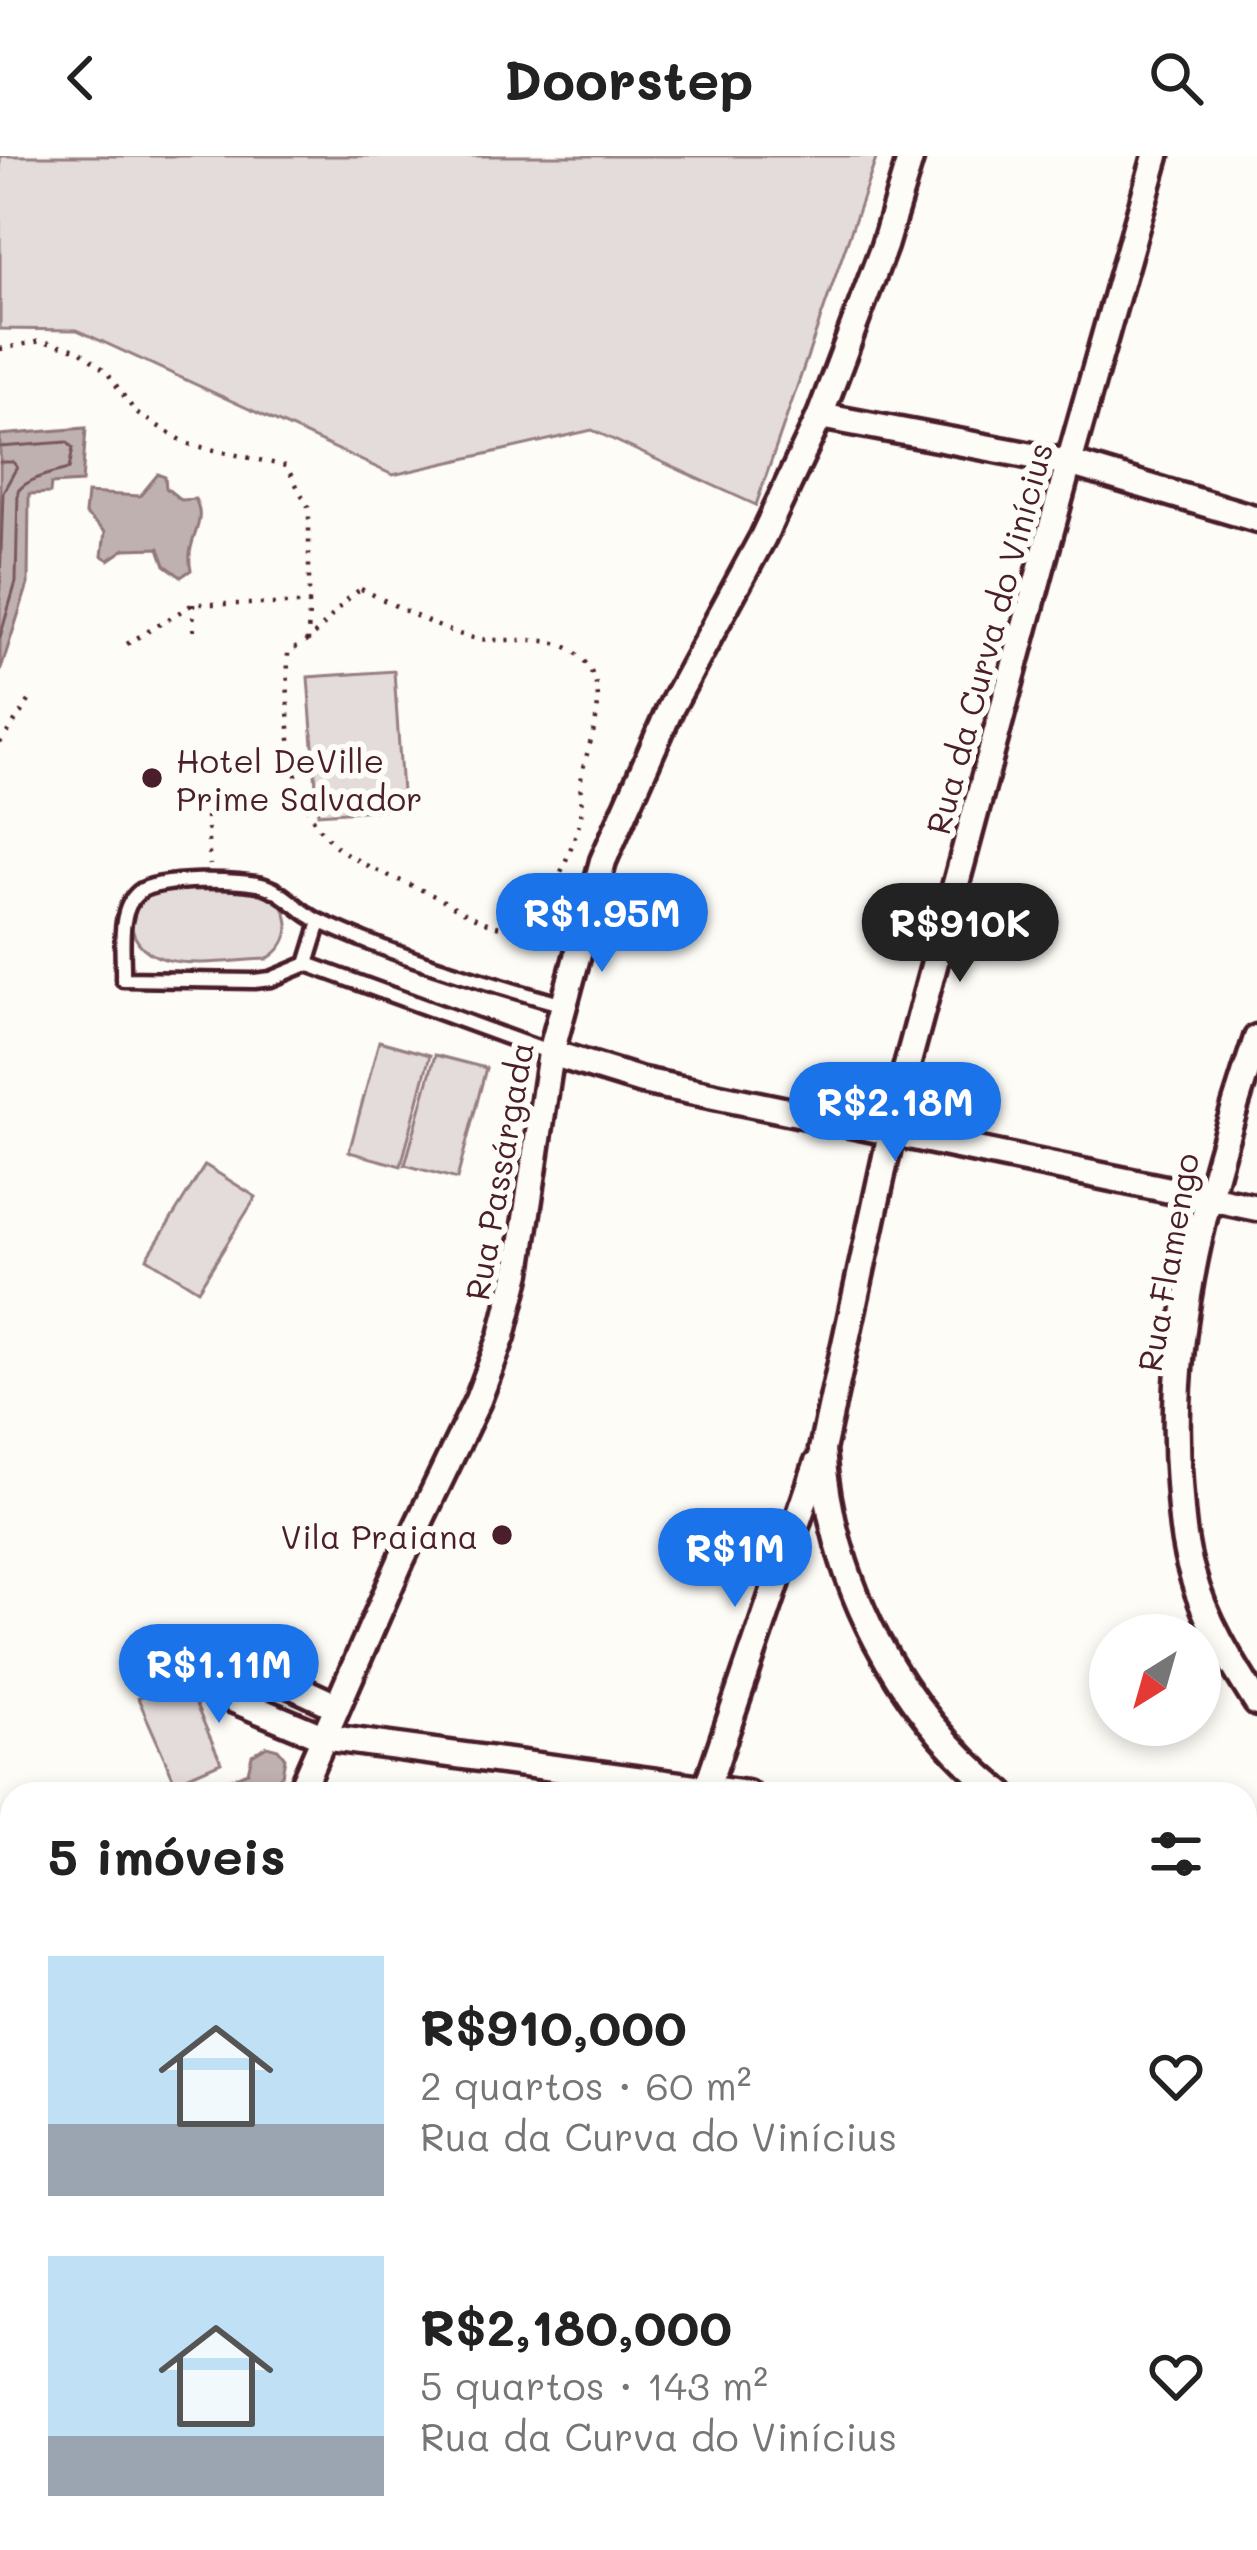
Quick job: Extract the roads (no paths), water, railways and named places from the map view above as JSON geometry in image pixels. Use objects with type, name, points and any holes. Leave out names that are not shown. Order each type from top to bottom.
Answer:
[{"type":"street","name":"Rua Passárgada","points":[[304,1782],[478,1400],[502,1336],[518,1272],[551,1053],[603,861],[670,706],[763,537],[820,416],[884,246],[911,156]]},
{"type":"street","name":"Rua da Curva do Vinícius","points":[[989,1782],[940,1738],[915,1706],[874,1636],[826,1504],[822,1450],[892,1132],[1069,463],[1156,156]]},
{"type":"street","points":[[820,416],[1069,463],[1257,519]]},
{"type":"street","name":"Rua Flamengo","points":[[1257,1038],[1208,1198],[1179,1346],[1176,1422],[1182,1525],[1191,1572],[1208,1619],[1257,1703]]},
{"type":"street","points":[[551,1053],[642,1081],[1257,1208]]},
{"type":"street","points":[[709,1782],[822,1450]]},
{"type":"street","points":[[232,1658],[336,1706]]},
{"type":"street","points":[[210,1681],[227,1697],[323,1737],[648,1782]]},
{"type":"lane","points":[[551,1053],[307,964],[271,980],[123,979],[124,918],[137,893],[151,884],[266,886],[320,922],[562,1005]]},
{"type":"lane","points":[[307,964],[320,922]]},
{"type":"water","points":[[86,428],[82,482],[51,484],[50,493],[29,494],[28,584],[0,672],[0,435]]},
{"type":"water","points":[[158,474],[165,477],[166,488],[181,500],[195,499],[199,508],[191,570],[181,577],[165,565],[159,548],[125,549],[109,560],[102,556],[105,532],[85,514],[87,493],[140,496]]},
{"type":"water","points":[[267,1746],[278,1749],[285,1758],[282,1775],[266,1782],[226,1782],[248,1772],[252,1755]]},
{"type":"place","name":"Hotel DeVille Prime Salvador","points":[[152,778]]},
{"type":"place","name":"Vila Praiana","points":[[502,1535]]}]
